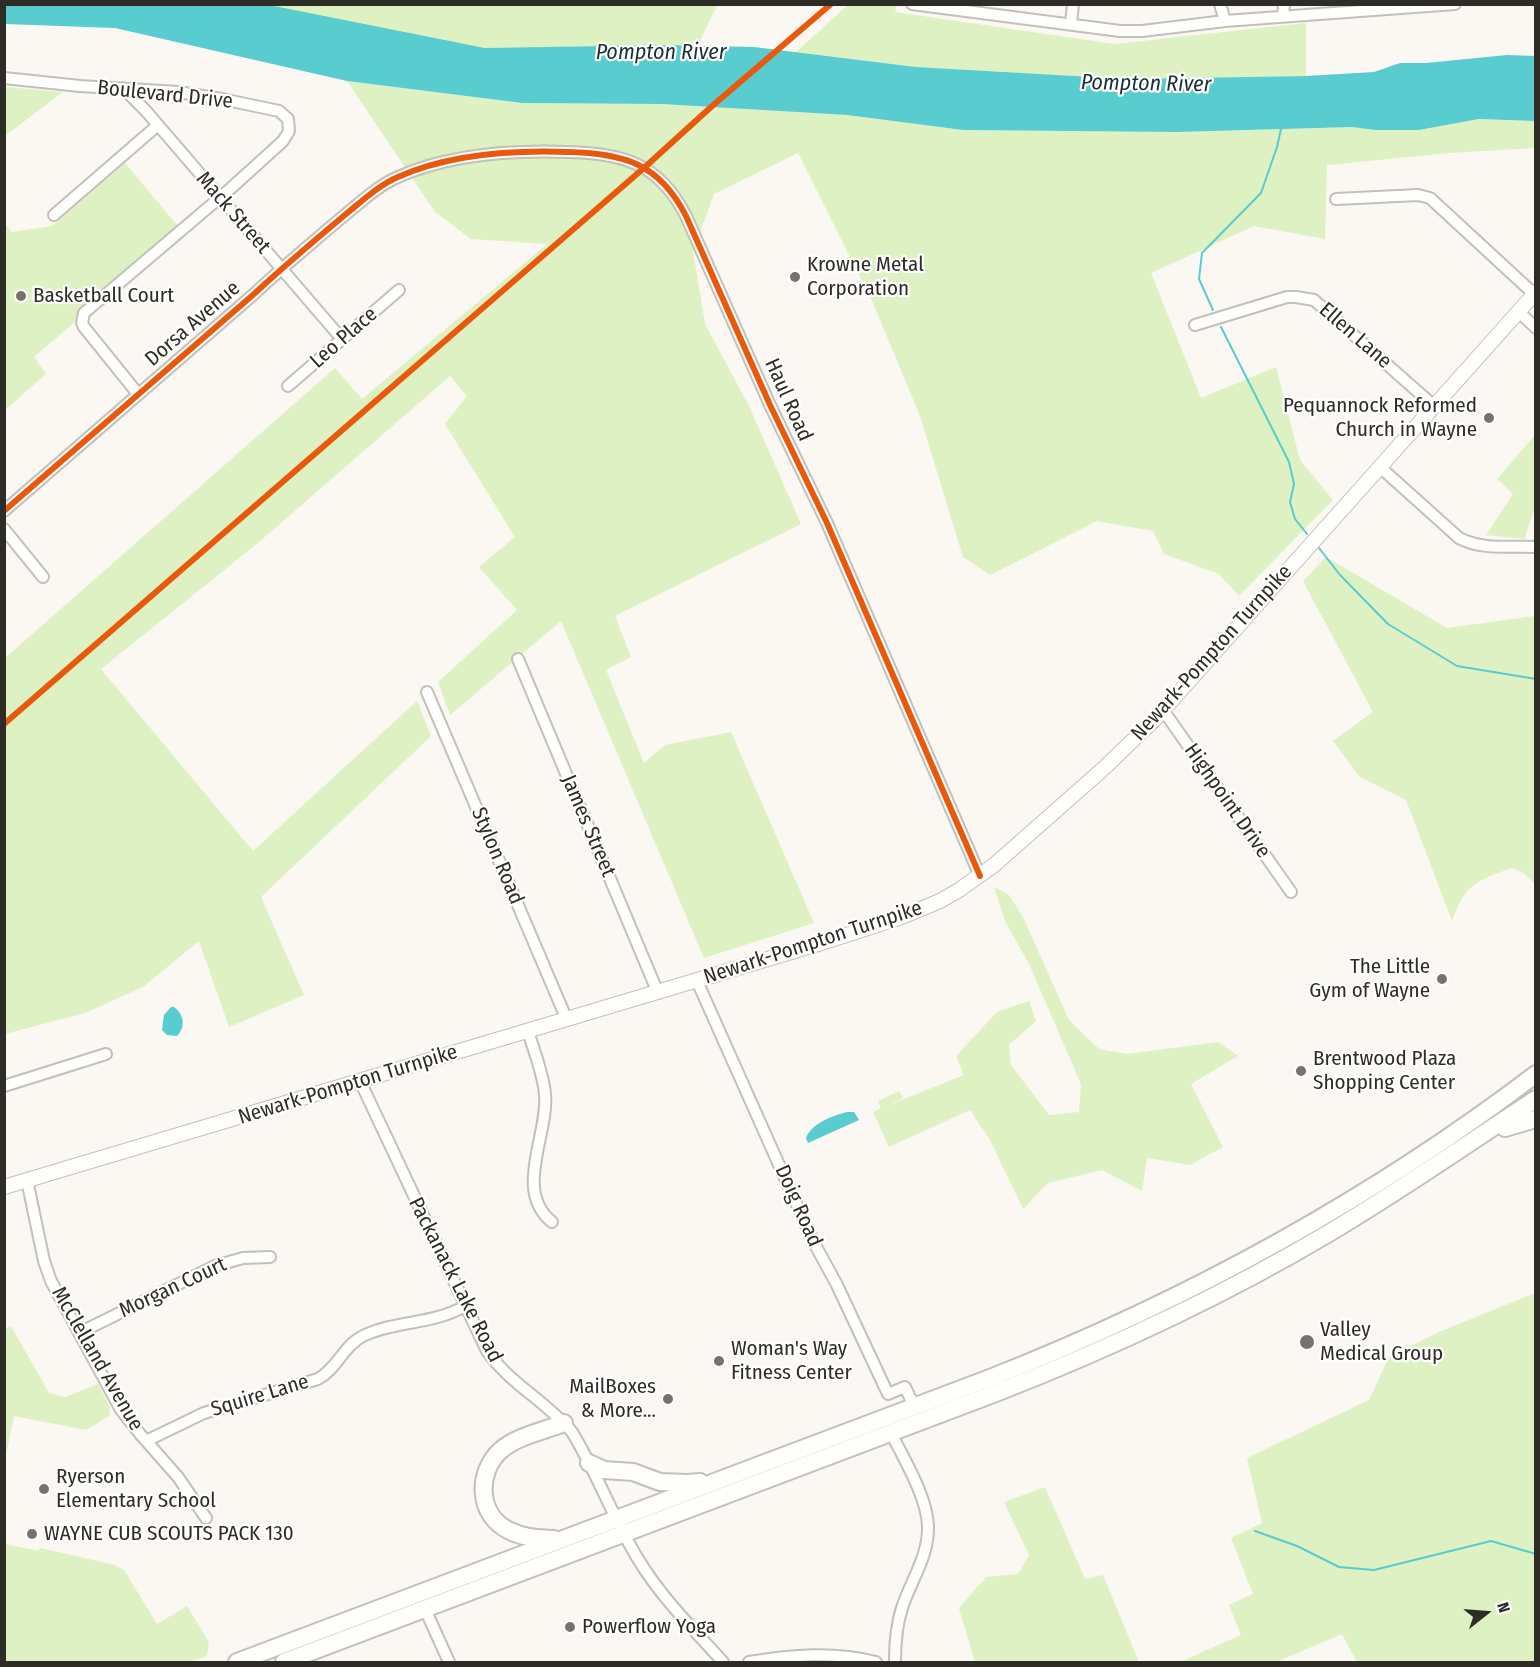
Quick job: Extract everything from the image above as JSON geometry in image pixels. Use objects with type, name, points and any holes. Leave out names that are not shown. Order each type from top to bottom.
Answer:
[{"type":"highway","points":[[284,1662],[425,1609],[621,1526],[724,1478],[1076,1342],[1213,1278],[1303,1229],[1381,1182],[1536,1074]]},
{"type":"highway","points":[[237,1662],[561,1539],[621,1526],[891,1433],[1037,1377],[1194,1306],[1328,1234],[1534,1105]]},
{"type":"highway","points":[[561,1539],[526,1537],[505,1529],[487,1506],[483,1484],[489,1463],[504,1448],[518,1440],[564,1423]]},
{"type":"highway","points":[[589,1463],[604,1470],[633,1472],[660,1482],[687,1484],[724,1478]]},
{"type":"main road","name":"Newark-Pompton Turnpike","points":[[4,1187],[658,993],[899,918],[940,901],[980,876],[1103,769],[1163,710],[1535,293]]},
{"type":"street","points":[[912,4],[1120,32],[1283,16],[1455,4]]},
{"type":"street","points":[[1071,24],[1073,4]]},
{"type":"street","points":[[1220,4],[1225,21]]},
{"type":"street","points":[[1283,16],[1284,4]]},
{"type":"street","name":"Boulevard Drive","points":[[4,78],[80,86],[178,92],[279,111],[290,125],[286,137],[220,198]]},
{"type":"street","name":"Mack Street","points":[[123,88],[342,339]]},
{"type":"street","points":[[54,215],[158,126]]},
{"type":"street","name":"Haul Road","points":[[410,172],[488,154],[579,152],[624,159],[642,165],[665,185],[686,216],[770,405],[827,523],[980,876]]},
{"type":"street","name":"Dorsa Avenue","points":[[4,511],[281,268],[370,195],[385,184],[410,172]]},
{"type":"street","points":[[1336,199],[1424,196],[1430,198],[1535,293]]},
{"type":"street","points":[[138,394],[82,323],[84,313],[220,198]]},
{"type":"street","name":"Leo Place","points":[[288,386],[399,290]]},
{"type":"street","name":"Ellen Lane","points":[[1195,325],[1287,297],[1314,300],[1434,406]]},
{"type":"street","points":[[1518,311],[1536,328]]},
{"type":"street","points":[[1380,467],[1467,542],[1485,546],[1536,547]]},
{"type":"street","points":[[4,529],[43,576]]},
{"type":"street","name":"James Street","points":[[518,659],[658,993]]},
{"type":"street","name":"Stylon Road","points":[[427,692],[567,1020]]},
{"type":"street","name":"Highpoint Drive","points":[[1163,710],[1291,892]]},
{"type":"street","name":"Doig Road","points":[[697,981],[818,1250],[888,1394],[905,1387],[914,1406]]},
{"type":"street","points":[[528,1031],[545,1095],[534,1184],[538,1206],[552,1222]]},
{"type":"street","points":[[4,1086],[106,1054]]},
{"type":"street","name":"Packanack Lake Road","points":[[360,1081],[487,1351],[502,1371],[548,1407],[564,1423],[589,1463],[621,1526],[655,1584],[723,1662]]},
{"type":"street","name":"McClelland Avenue","points":[[27,1180],[46,1270],[79,1333],[121,1410],[178,1477],[206,1518]]},
{"type":"street","name":"Morgan Court","points":[[79,1333],[215,1266],[243,1258],[270,1257]]},
{"type":"street","name":"Squire Lane","points":[[146,1441],[204,1413],[318,1379],[334,1367],[348,1346],[366,1334],[394,1326],[427,1321],[465,1306]]},
{"type":"street","points":[[891,1433],[924,1503],[928,1526],[925,1551],[907,1594],[897,1626],[895,1662]]},
{"type":"street","points":[[425,1609],[449,1662]]},
{"type":"street","points":[[749,1662],[789,1656],[838,1655],[876,1662]]},
{"type":"green space","points":[[264,5],[717,5],[698,45],[485,48]]},
{"type":"green space","points":[[848,5],[897,5],[895,12],[1115,44],[1306,23],[1306,76],[1128,79],[916,67],[796,52]]},
{"type":"green space","points":[[347,81],[522,103],[662,104],[847,115],[963,130],[1177,132],[1352,127],[1375,130],[1419,130],[1479,119],[1535,121],[1535,148],[1450,153],[1327,165],[1325,239],[1254,226],[1151,273],[1201,398],[1276,367],[1300,460],[1333,500],[1239,596],[1219,574],[1164,554],[1153,531],[1097,521],[990,575],[963,557],[920,416],[873,303],[798,153],[714,194],[693,251],[705,324],[749,406],[801,524],[615,616],[631,657],[606,670],[644,763],[665,745],[731,732],[814,923],[704,958],[561,621],[450,715],[438,682],[517,610],[479,567],[515,537],[445,424],[467,396],[450,376],[259,542],[101,669],[253,851],[417,701],[431,736],[261,897],[304,995],[229,1027],[199,941],[143,987],[85,1013],[5,1034],[5,658],[335,368],[362,399],[547,244],[471,239],[435,212]]},
{"type":"green space","points":[[5,87],[63,92],[5,136]]},
{"type":"green space","points":[[125,163],[177,225],[79,310],[75,322],[34,357],[46,374],[5,410],[4,222],[12,232],[52,226]]},
{"type":"green space","points":[[1535,435],[1535,508],[1524,539],[1486,535],[1513,494],[1497,479]]},
{"type":"green space","points":[[1326,557],[1447,628],[1535,616],[1535,884],[1522,872],[1512,868],[1481,880],[1467,891],[1452,921],[1406,800],[1360,777],[1333,741],[1373,712],[1303,581]]},
{"type":"green space","points":[[994,887],[1009,895],[1023,917],[1069,1020],[1099,1049],[1127,1054],[1218,1042],[1238,1056],[1191,1084],[1223,1147],[1190,1165],[1147,1158],[1142,1191],[1102,1170],[1048,1183],[1023,1209],[990,1140],[970,1110],[889,1147],[873,1112],[881,1108],[878,1101],[899,1091],[903,1098],[887,1106],[964,1075],[956,1056],[997,1012],[1029,1001],[1036,1021],[1009,1045],[1011,1065],[1049,1115],[1079,1112],[1081,1084],[1029,964],[1005,921]]},
{"type":"green space","points":[[1535,1293],[1535,1662],[1357,1662],[1342,1634],[1276,1662],[1180,1662],[1241,1635],[1229,1605],[1253,1594],[1231,1538],[1262,1523],[1247,1458],[1369,1400],[1389,1357],[1439,1332]]},
{"type":"green space","points":[[11,1326],[49,1393],[65,1397],[98,1384],[110,1407],[109,1416],[86,1430],[14,1416],[5,1460],[4,1330]]},
{"type":"green space","points":[[1045,1487],[1085,1579],[1103,1575],[1139,1662],[975,1662],[959,1608],[986,1577],[1018,1574],[1029,1555],[1004,1502]]},
{"type":"green space","points":[[5,1544],[39,1551],[40,1548],[115,1565],[124,1570],[157,1624],[187,1606],[209,1642],[207,1656],[189,1662],[5,1662]]},
{"type":"water","name":"Pompton River","points":[[264,4],[485,48],[664,45],[754,47],[916,67],[1128,79],[1306,76],[1374,72],[1400,63],[1426,63],[1507,55],[1535,56],[1535,121],[1479,119],[1419,130],[1375,130],[1352,127],[1177,132],[963,130],[847,115],[662,104],[522,103],[347,81],[115,28],[5,24],[5,5]]},
{"type":"water","points":[[171,1007],[180,1013],[183,1021],[182,1029],[177,1036],[167,1035],[162,1030],[164,1015]]},
{"type":"water","points":[[847,1112],[854,1112],[859,1120],[808,1143],[806,1138],[818,1124]]},
{"type":"waterway","points":[[1213,310],[1199,279],[1202,253],[1261,193],[1281,129]]},
{"type":"waterway","points":[[1221,327],[1289,462],[1294,484],[1290,502],[1295,519],[1307,534]]},
{"type":"waterway","points":[[1319,548],[1340,575],[1388,624],[1457,666],[1536,679]]},
{"type":"waterway","points":[[1255,1531],[1297,1546],[1339,1567],[1374,1570],[1491,1541],[1536,1554]]},
{"type":"cycle path","points":[[4,724],[831,4]]},
{"type":"cycle path","points":[[4,511],[311,243],[391,180],[438,163],[502,153],[587,153],[605,155],[637,164],[664,184],[686,216],[770,405],[827,523],[980,876]]},
{"type":"place","name":"Krowne Metal Corporation","points":[[795,277]]},
{"type":"place","name":"Basketball Court","points":[[21,296]]},
{"type":"place","name":"Pequannock Reformed Church in Wayne","points":[[1489,418]]},
{"type":"place","name":"The Little Gym of Wayne","points":[[1442,979]]},
{"type":"place","name":"Brentwood Plaza Shopping Center","points":[[1301,1071]]},
{"type":"place","name":"Valley Medical Group","points":[[1307,1342]]},
{"type":"place","name":"Woman's Way Fitness Center","points":[[719,1361]]},
{"type":"place","name":"MailBoxes & More...","points":[[668,1399]]},
{"type":"place","name":"Ryerson Elementary School","points":[[44,1489]]},
{"type":"place","name":"WAYNE CUB SCOUTS PACK 130","points":[[32,1534]]},
{"type":"place","name":"Powerflow Yoga","points":[[570,1627]]}]
